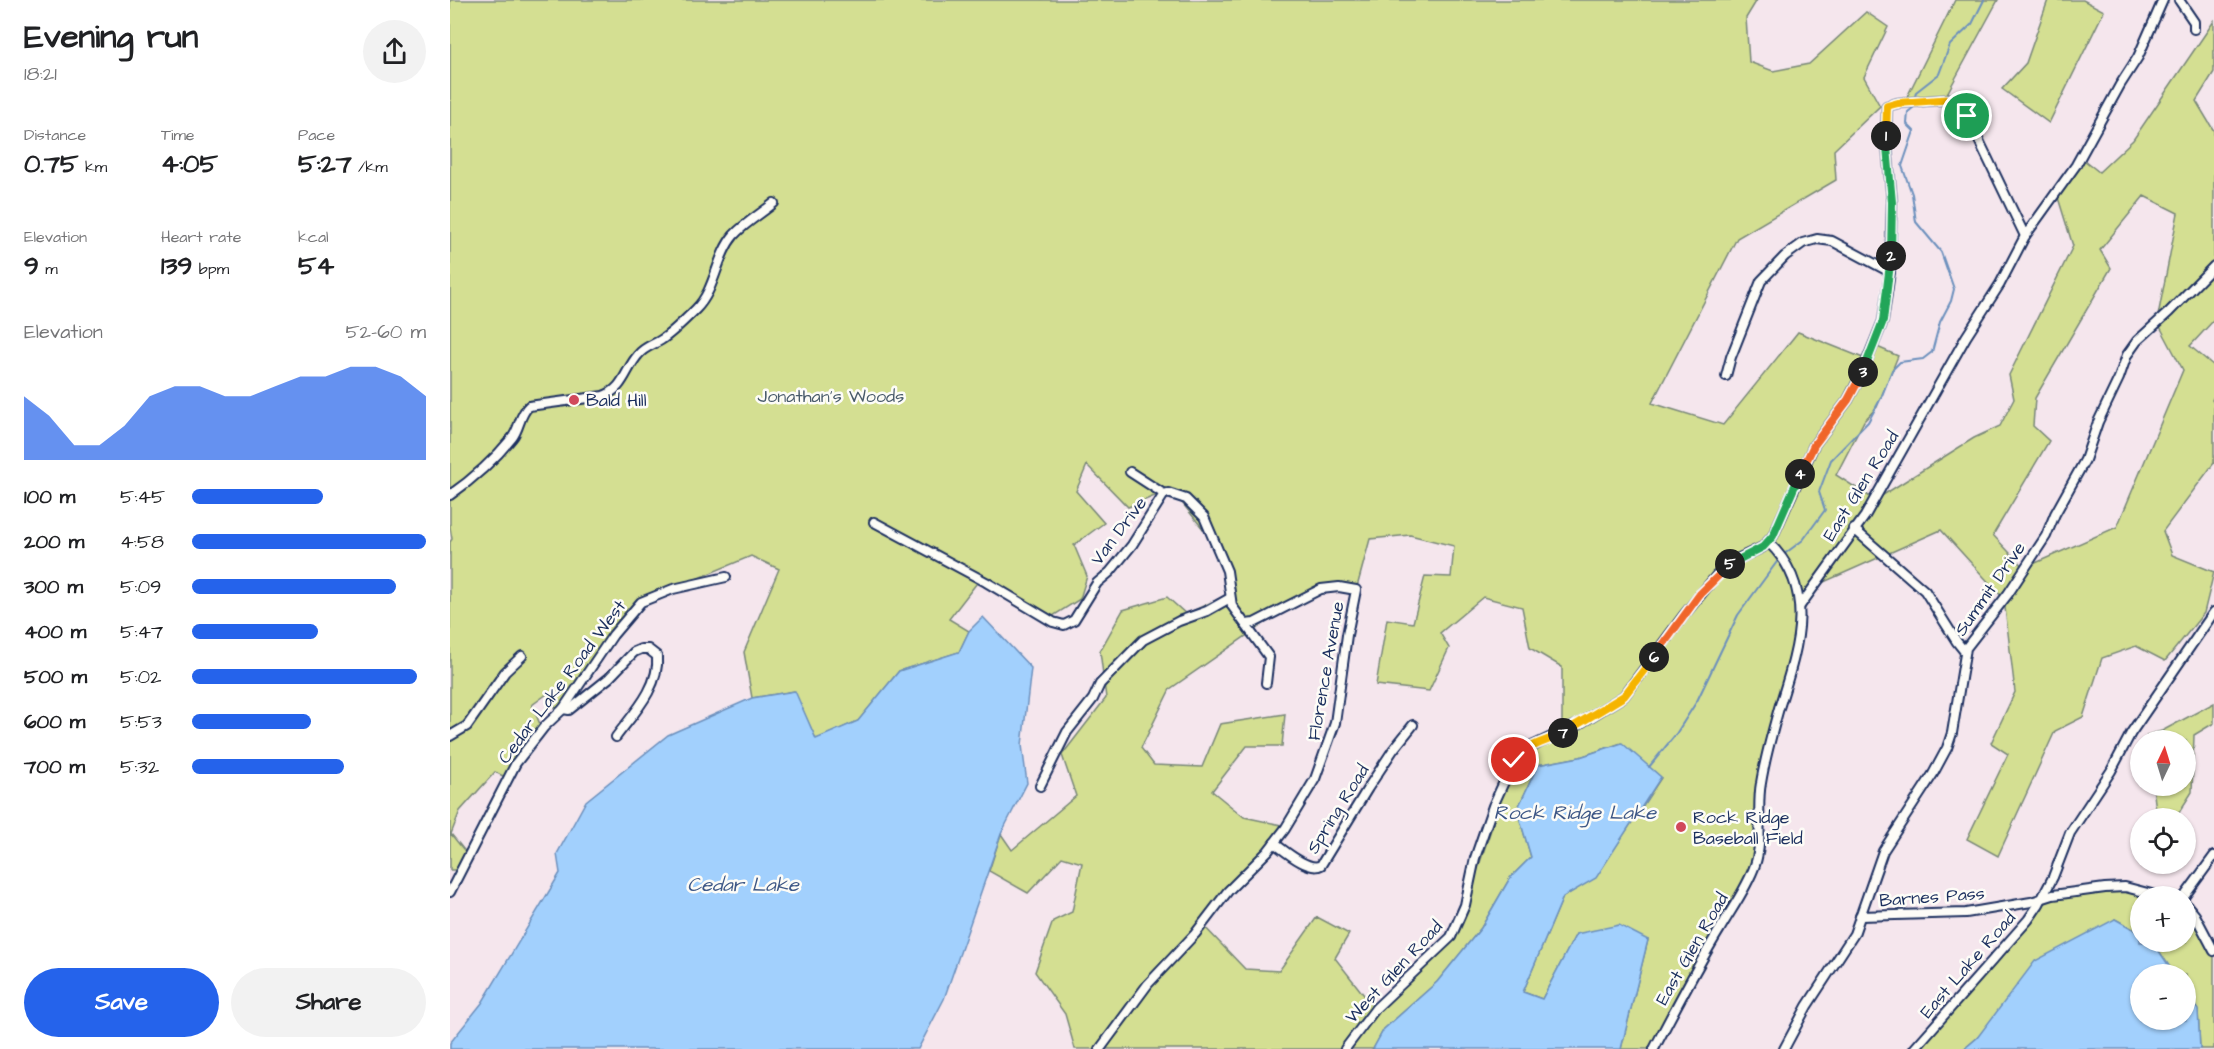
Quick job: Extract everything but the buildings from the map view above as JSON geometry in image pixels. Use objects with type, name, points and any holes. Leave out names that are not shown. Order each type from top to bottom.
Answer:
[{"type":"street","name":"East Glen Road","points":[[1654,1049],[1719,929],[1746,885],[1756,863],[1761,784],[1772,734],[1796,656],[1800,606],[1884,484],[1966,337],[2000,284],[2025,236],[2081,155],[2138,57],[2163,0]]},
{"type":"street","points":[[2179,0],[2194,22],[2194,29]]},
{"type":"street","name":"West Glen Road","points":[[1345,1049],[1376,1008],[1451,938],[1465,905],[1475,858],[1514,760],[1526,749],[1579,724],[1624,696],[1716,576],[1733,561],[1763,547],[1773,536],[1814,445],[1848,400],[1862,373],[1883,321],[1890,272],[1892,202],[1886,135],[1887,106],[1954,99],[1961,103],[2025,236]]},
{"type":"street","points":[[450,495],[486,467],[514,436],[522,412],[529,406],[603,396],[613,392],[621,385],[638,354],[649,345],[661,340],[696,309],[707,295],[734,235],[774,203]]},
{"type":"street","points":[[1726,376],[1731,357],[1761,281],[1785,256],[1803,243],[1817,239],[1832,241],[1890,272]]},
{"type":"street","name":"Summit Drive","points":[[1784,1049],[1807,1006],[1854,934],[1883,851],[1933,774],[1947,748],[1952,733],[1965,652],[2008,594],[2046,536],[2055,514],[2085,460],[2098,422],[2127,355],[2137,341],[2214,266]]},
{"type":"street","points":[[1130,472],[1164,494]]},
{"type":"street","name":"Van Drive","points":[[874,522],[986,582],[1053,622],[1064,625],[1071,623],[1097,584],[1132,545],[1164,494],[1168,493],[1186,499],[1204,518],[1227,571],[1233,606],[1269,657],[1266,683]]},
{"type":"street","points":[[1854,529],[1925,591],[1965,652]]},
{"type":"street","points":[[1767,542],[1785,560],[1800,606]]},
{"type":"street","name":"Cedar Lake Road West","points":[[450,891],[516,763],[544,727],[563,709],[613,635],[641,602],[673,589],[726,577]]},
{"type":"street","name":"Florence Avenue","points":[[1100,1049],[1148,984],[1195,934],[1228,891],[1274,843],[1315,779],[1326,752],[1335,723],[1347,635],[1356,590],[1339,587],[1321,589],[1254,623],[1246,624]]},
{"type":"street","points":[[1040,786],[1067,732],[1093,699],[1100,684],[1143,640],[1230,598]]},
{"type":"street","name":"East Lake Road","points":[[1914,1049],[2028,920],[2042,899],[2070,833],[2111,771],[2131,733],[2214,612]]},
{"type":"street","points":[[563,709],[569,711],[578,704],[609,678],[634,652],[645,649],[652,651],[657,656],[657,671],[649,692],[616,737]]},
{"type":"street","points":[[450,736],[466,726],[505,672],[522,656]]},
{"type":"street","name":"Spring Road","points":[[1274,843],[1293,858],[1311,867],[1322,866],[1368,788],[1413,725]]},
{"type":"street","points":[[2192,886],[2214,856]]},
{"type":"street","name":"Barnes Pass","points":[[1860,916],[1966,913],[2031,903],[2054,895],[2104,888],[2130,888]]},
{"type":"street","points":[[2196,917],[2214,951]]},
{"type":"green space","name":"Jonathan's Woods","points":[[450,0],[1757,0],[1746,18],[1749,62],[1773,71],[1809,64],[1866,12],[1888,27],[1864,77],[1880,106],[1834,150],[1836,180],[1737,238],[1652,403],[1723,425],[1798,332],[1868,360],[1875,346],[1898,356],[1877,407],[1864,421],[1836,475],[1875,500],[1974,438],[2000,426],[2014,399],[2009,375],[2073,246],[2056,191],[2079,156],[2099,172],[2133,140],[2214,21],[2214,72],[2196,101],[2214,131],[2214,320],[2190,346],[2214,366],[2212,400],[2214,403],[2214,463],[2163,531],[2172,555],[2214,572],[2204,613],[2165,661],[2136,646],[2102,658],[2083,717],[2055,731],[1998,856],[1967,839],[2008,754],[1991,743],[2015,692],[2004,599],[1941,530],[1808,589],[1792,678],[1763,771],[1757,865],[1658,1049],[1621,1049],[1648,940],[1576,934],[1542,999],[1523,992],[1563,897],[1596,877],[1661,778],[1621,743],[1580,757],[1538,765],[1517,810],[1531,857],[1510,878],[1481,928],[1437,982],[1384,1029],[1373,1049],[1075,1049],[1065,1014],[1035,972],[1053,921],[1072,912],[1082,863],[1062,857],[1028,893],[989,871],[1001,834],[1012,850],[1076,796],[1062,755],[1106,698],[1100,651],[1123,610],[1167,597],[1186,614],[1229,594],[1219,560],[1208,535],[1174,493],[1169,490],[1128,507],[1087,465],[1076,491],[1104,523],[1074,545],[1087,576],[1080,599],[1053,616],[980,579],[949,619],[969,631],[959,652],[899,671],[858,721],[816,739],[794,691],[752,698],[744,652],[779,569],[751,556],[660,594],[638,607],[558,712],[547,694],[532,705],[542,729],[507,778],[495,772],[460,811],[451,834],[468,855],[461,870],[450,870],[450,542],[452,539],[450,527]],"holes":[[[2144,196],[2178,213],[2157,321],[2183,370],[2117,527],[2024,568],[1993,535],[2049,441],[2033,426],[2035,398],[2111,268],[2100,250]],[[1410,535],[1454,546],[1451,577],[1425,576],[1413,623],[1387,619],[1376,685],[1429,691],[1449,648],[1440,633],[1483,597],[1522,607],[1530,648],[1562,667],[1562,736],[1513,764],[1458,928],[1378,1013],[1335,958],[1349,934],[1317,917],[1279,971],[1245,969],[1201,923],[1286,826],[1244,817],[1212,791],[1247,746],[1282,746],[1285,714],[1220,724],[1202,767],[1154,765],[1141,748],[1170,689],[1302,597],[1357,587],[1370,539]]]},
{"type":"green space","points":[[1955,0],[1998,0],[1943,101],[1905,101]]},
{"type":"green space","points":[[2048,0],[2083,0],[2104,11],[2049,123],[2002,89],[2026,63]]},
{"type":"green space","points":[[2214,703],[2214,723],[2196,734],[2196,730],[2164,730]]},
{"type":"green space","points":[[2154,796],[2189,796],[2182,808],[2156,808]]},
{"type":"green space","points":[[2121,886],[2130,889],[2130,927],[2115,919],[1964,1049],[1920,1049],[2048,898]]},
{"type":"green space","points":[[2196,922],[2214,954],[2214,1049],[2200,1049],[2196,1008],[2196,964],[2168,964],[2160,952],[2196,952]]},
{"type":"water","name":"Cedar Lake","points":[[983,617],[1031,668],[1022,745],[1027,783],[1001,834],[944,999],[918,1049],[450,1049],[450,1043],[482,1003],[560,873],[557,854],[586,801],[668,735],[752,698],[795,691],[816,739],[858,721],[899,671],[959,652],[969,631]]},
{"type":"water","name":"Rock Ridge Lake","points":[[1622,743],[1661,777],[1596,878],[1563,897],[1523,992],[1542,999],[1576,934],[1619,925],[1648,940],[1621,1049],[1373,1049],[1384,1029],[1437,982],[1481,928],[1510,878],[1531,857],[1517,810],[1538,765],[1580,757]]},
{"type":"water","points":[[2115,919],[2130,927],[2130,952],[2160,952],[2168,964],[2130,964],[2130,1030],[2196,1030],[2196,1007],[2200,1049],[1964,1049],[1977,1038],[2035,961]]},
{"type":"waterway","points":[[1915,97],[1916,92],[1939,74],[1950,45],[1972,24],[1984,0]]},
{"type":"waterway","points":[[1783,555],[1803,540],[1825,510],[1819,492],[1831,460],[1868,422],[1892,370],[1900,362],[1923,359],[1932,352],[1940,322],[1951,301],[1954,289],[1941,252],[1916,222],[1912,194],[1902,166],[1914,131],[1907,124],[1908,112],[1914,107]]},
{"type":"waterway","points":[[1649,767],[1676,734],[1697,701],[1738,615],[1779,559]]},
{"type":"place","name":"Bald Hill","points":[[574,400]]},
{"type":"place","name":"Rock Ridge Baseball Field","points":[[1681,827]]},
{"type":"route","points":[[1514,760],[1526,749],[1579,724],[1624,696],[1716,576],[1733,561],[1763,547],[1773,536],[1814,445],[1848,400],[1862,373],[1883,321],[1890,272],[1892,202],[1886,135],[1887,106],[1898,103],[1954,99],[1961,103],[1967,116]]}]
